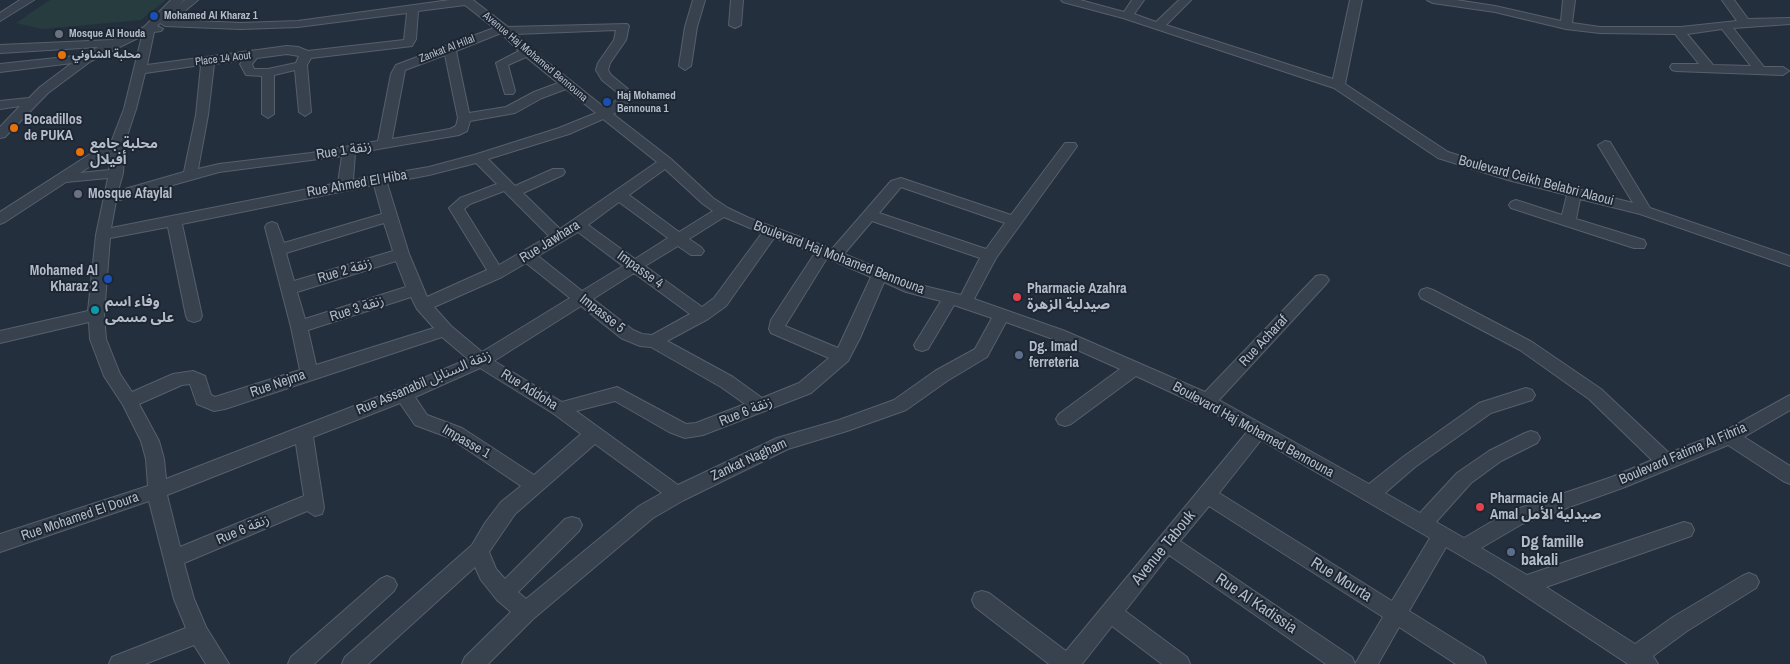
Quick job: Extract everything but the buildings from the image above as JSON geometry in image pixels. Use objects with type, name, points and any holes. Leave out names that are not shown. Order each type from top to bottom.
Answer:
[{"type":"street","points":[[0,18],[28,0]]},
{"type":"street","points":[[178,0],[158,18],[139,70],[130,109],[118,142],[116,173],[109,198],[103,235],[96,315],[98,339],[102,353],[112,376],[129,401],[150,441],[161,512],[184,599],[198,633],[218,664]]},
{"type":"street","points":[[155,30],[192,0]]},
{"type":"street","points":[[0,134],[59,78],[87,58],[115,43],[155,30],[280,26],[330,21],[467,0]]},
{"type":"street","name":"Avenue Haj Mohamed Bennouna","points":[[467,0],[504,30],[527,52],[604,114]]},
{"type":"street","points":[[685,66],[691,27],[699,0]]},
{"type":"street","points":[[735,25],[737,0]]},
{"type":"street","name":"Boulevard Ceikh Belabri Alaoui","points":[[1067,0],[1127,16],[1338,85],[1443,154],[1513,177],[1645,211],[1790,261]]},
{"type":"street","points":[[1127,16],[1138,0]]},
{"type":"street","points":[[1157,27],[1185,0]]},
{"type":"street","points":[[1338,85],[1356,0]]},
{"type":"street","points":[[1433,0],[1519,14],[1566,26],[1600,30],[1678,31],[1745,23],[1790,21]]},
{"type":"street","points":[[1519,14],[1522,0]]},
{"type":"street","points":[[1566,26],[1569,0]]},
{"type":"street","points":[[1728,0],[1745,23]]},
{"type":"street","points":[[252,56],[246,64],[250,72],[268,73],[303,60],[408,43],[413,9]]},
{"type":"street","name":"Zankat Al Hilal","points":[[384,144],[397,74],[400,67],[504,30],[623,26],[620,40],[604,63],[602,70],[606,77],[624,92],[625,97],[619,105],[604,114]]},
{"type":"street","points":[[1725,26],[1760,70]]},
{"type":"street","points":[[1678,31],[1709,68]]},
{"type":"street","points":[[0,49],[115,43]]},
{"type":"street","points":[[449,48],[464,118],[510,110],[538,95],[567,84]]},
{"type":"street","name":"Place 14 Aout","points":[[139,70],[287,50],[298,51],[303,60]]},
{"type":"street","points":[[509,91],[502,62],[527,52]]},
{"type":"street","points":[[0,68],[87,58]]},
{"type":"street","points":[[190,175],[202,114],[208,60]]},
{"type":"street","points":[[303,60],[305,112]]},
{"type":"street","points":[[1676,67],[1783,72]]},
{"type":"street","points":[[268,73],[268,114]]},
{"type":"street","points":[[0,105],[33,101]]},
{"type":"street","name":"Rue Ahmed El Hiba","points":[[103,235],[379,179],[429,171],[479,158],[564,131],[604,114]]},
{"type":"street","name":"Boulevard Haj Mohamed Bennouna","points":[[604,114],[666,162],[708,201],[723,210],[772,232],[912,288],[958,300],[1059,336],[1207,402],[1464,548],[1526,585],[1641,660]]},
{"type":"street","name":"Rue 1 زنقة","points":[[109,198],[219,168],[349,150],[454,132],[462,128],[464,118]]},
{"type":"street","points":[[0,220],[118,142]]},
{"type":"street","points":[[1606,145],[1645,211]]},
{"type":"street","points":[[922,344],[958,300],[1013,221],[1070,146]]},
{"type":"street","points":[[345,186],[349,150]]},
{"type":"street","points":[[479,158],[560,237]]},
{"type":"street","name":"Rue Jawhara","points":[[419,298],[497,273],[560,237],[666,162]]},
{"type":"street","points":[[497,273],[456,208],[465,201],[558,172]]},
{"type":"street","points":[[64,179],[116,173]]},
{"type":"street","name":"Rue Addoha","points":[[379,179],[401,254],[419,298],[445,330],[481,361],[560,409],[677,494]]},
{"type":"street","points":[[842,357],[777,329],[777,324],[829,254],[870,215],[896,184],[901,182],[1013,221]]},
{"type":"street","points":[[1568,221],[1575,192]]},
{"type":"street","points":[[620,196],[696,252]]},
{"type":"street","points":[[1516,205],[1639,244]]},
{"type":"street","name":"Rue Assanabil زنقة السنابل","points":[[159,490],[404,394],[481,361],[723,210]]},
{"type":"street","points":[[870,215],[989,256]]},
{"type":"street","points":[[278,250],[390,216]]},
{"type":"street","points":[[174,220],[194,316]]},
{"type":"street","name":"Impasse 4","points":[[578,225],[702,315]]},
{"type":"street","points":[[272,227],[299,327],[308,373]]},
{"type":"street","points":[[654,341],[712,309],[728,293],[752,256],[772,232]]},
{"type":"street","name":"Rue 2 زنقة","points":[[288,288],[401,254]]},
{"type":"street","name":"Impasse 5","points":[[527,256],[627,334],[640,340],[654,341],[727,382],[761,406]]},
{"type":"street","name":"Rue 6 زنقة","points":[[560,409],[616,394],[685,431],[714,425],[805,388],[842,357],[879,275]]},
{"type":"street","name":"Rue Acharaf","points":[[1207,402],[1322,280]]},
{"type":"street","points":[[1427,294],[1526,346],[1560,369],[1595,394],[1667,463]]},
{"type":"street","name":"Rue 3 زنقة","points":[[299,327],[419,298]]},
{"type":"street","points":[[0,337],[96,315]]},
{"type":"street","name":"Zankat Nagham","points":[[473,664],[526,612],[646,512],[677,494],[782,443],[841,426],[900,405],[941,376],[981,353],[1002,315]]},
{"type":"street","name":"Rue Nejma","points":[[129,401],[179,379],[193,377],[199,380],[203,399],[217,404],[445,330]]},
{"type":"street","points":[[1065,419],[1134,368]]},
{"type":"street","name":"Impasse 1","points":[[404,394],[421,420],[456,433],[535,485]]},
{"type":"street","points":[[1370,495],[1409,462],[1485,408],[1526,395]]},
{"type":"street","name":"Boulevard Fatima Al Fihria","points":[[1464,548],[1515,518],[1667,463],[1787,408]]},
{"type":"street","name":"Rue 6 زنقة","points":[[173,559],[314,504],[303,432]]},
{"type":"street","name":"Avenue Tabouk","points":[[1068,664],[1111,614],[1258,432]]},
{"type":"street","points":[[353,664],[479,551],[492,529],[508,508],[595,433]]},
{"type":"street","points":[[1729,436],[1790,476]]},
{"type":"street","points":[[1422,525],[1464,478],[1495,456],[1531,438]]},
{"type":"street","name":"Rue Mohamed El Doura","points":[[0,543],[159,490]]},
{"type":"street","name":"Rue Mourta","points":[[1208,495],[1475,664]]},
{"type":"street","points":[[504,593],[572,525]]},
{"type":"street","points":[[1526,585],[1684,530]]},
{"type":"street","points":[[1366,664],[1442,536]]},
{"type":"street","name":"Rue Al Kadissia","points":[[1168,544],[1344,664]]},
{"type":"street","points":[[479,551],[488,574],[504,593],[526,612]]},
{"type":"street","points":[[1641,660],[1680,624],[1750,582]]},
{"type":"street","points":[[299,664],[387,585]]},
{"type":"street","points":[[982,600],[1068,664]]},
{"type":"street","points":[[1111,614],[1179,664]]},
{"type":"street","points":[[120,664],[198,633]]},
{"type":"green space","points":[[50,0],[166,0],[141,20],[42,29],[16,23]]},
{"type":"place","name":"Mohamed Al Kharaz 1","points":[[154,16]]},
{"type":"place","name":"Mosque Al Houda","points":[[59,34]]},
{"type":"place","name":"محلبة الشاوني","points":[[62,55]]},
{"type":"place","name":"Haj Mohamed Bennouna 1","points":[[607,102]]},
{"type":"place","name":"Bocadillos de PUKA","points":[[14,128]]},
{"type":"place","name":"محلبة جامع أفيلال","points":[[80,152]]},
{"type":"place","name":"Mosque Afaylal","points":[[78,194]]},
{"type":"place","name":"Mohamed Al Kharaz 2","points":[[108,279]]},
{"type":"place","name":"Pharmacie Azahra صيدلية الزهرة","points":[[1017,297]]},
{"type":"place","name":"وفاء اسم على مسمى","points":[[95,310]]},
{"type":"place","name":"Dg. Imad ferreteria","points":[[1019,355]]},
{"type":"place","name":"Pharmacie Al Amal صيدلية الأمل","points":[[1480,507]]},
{"type":"place","name":"Dg famille bakali","points":[[1511,552]]}]
